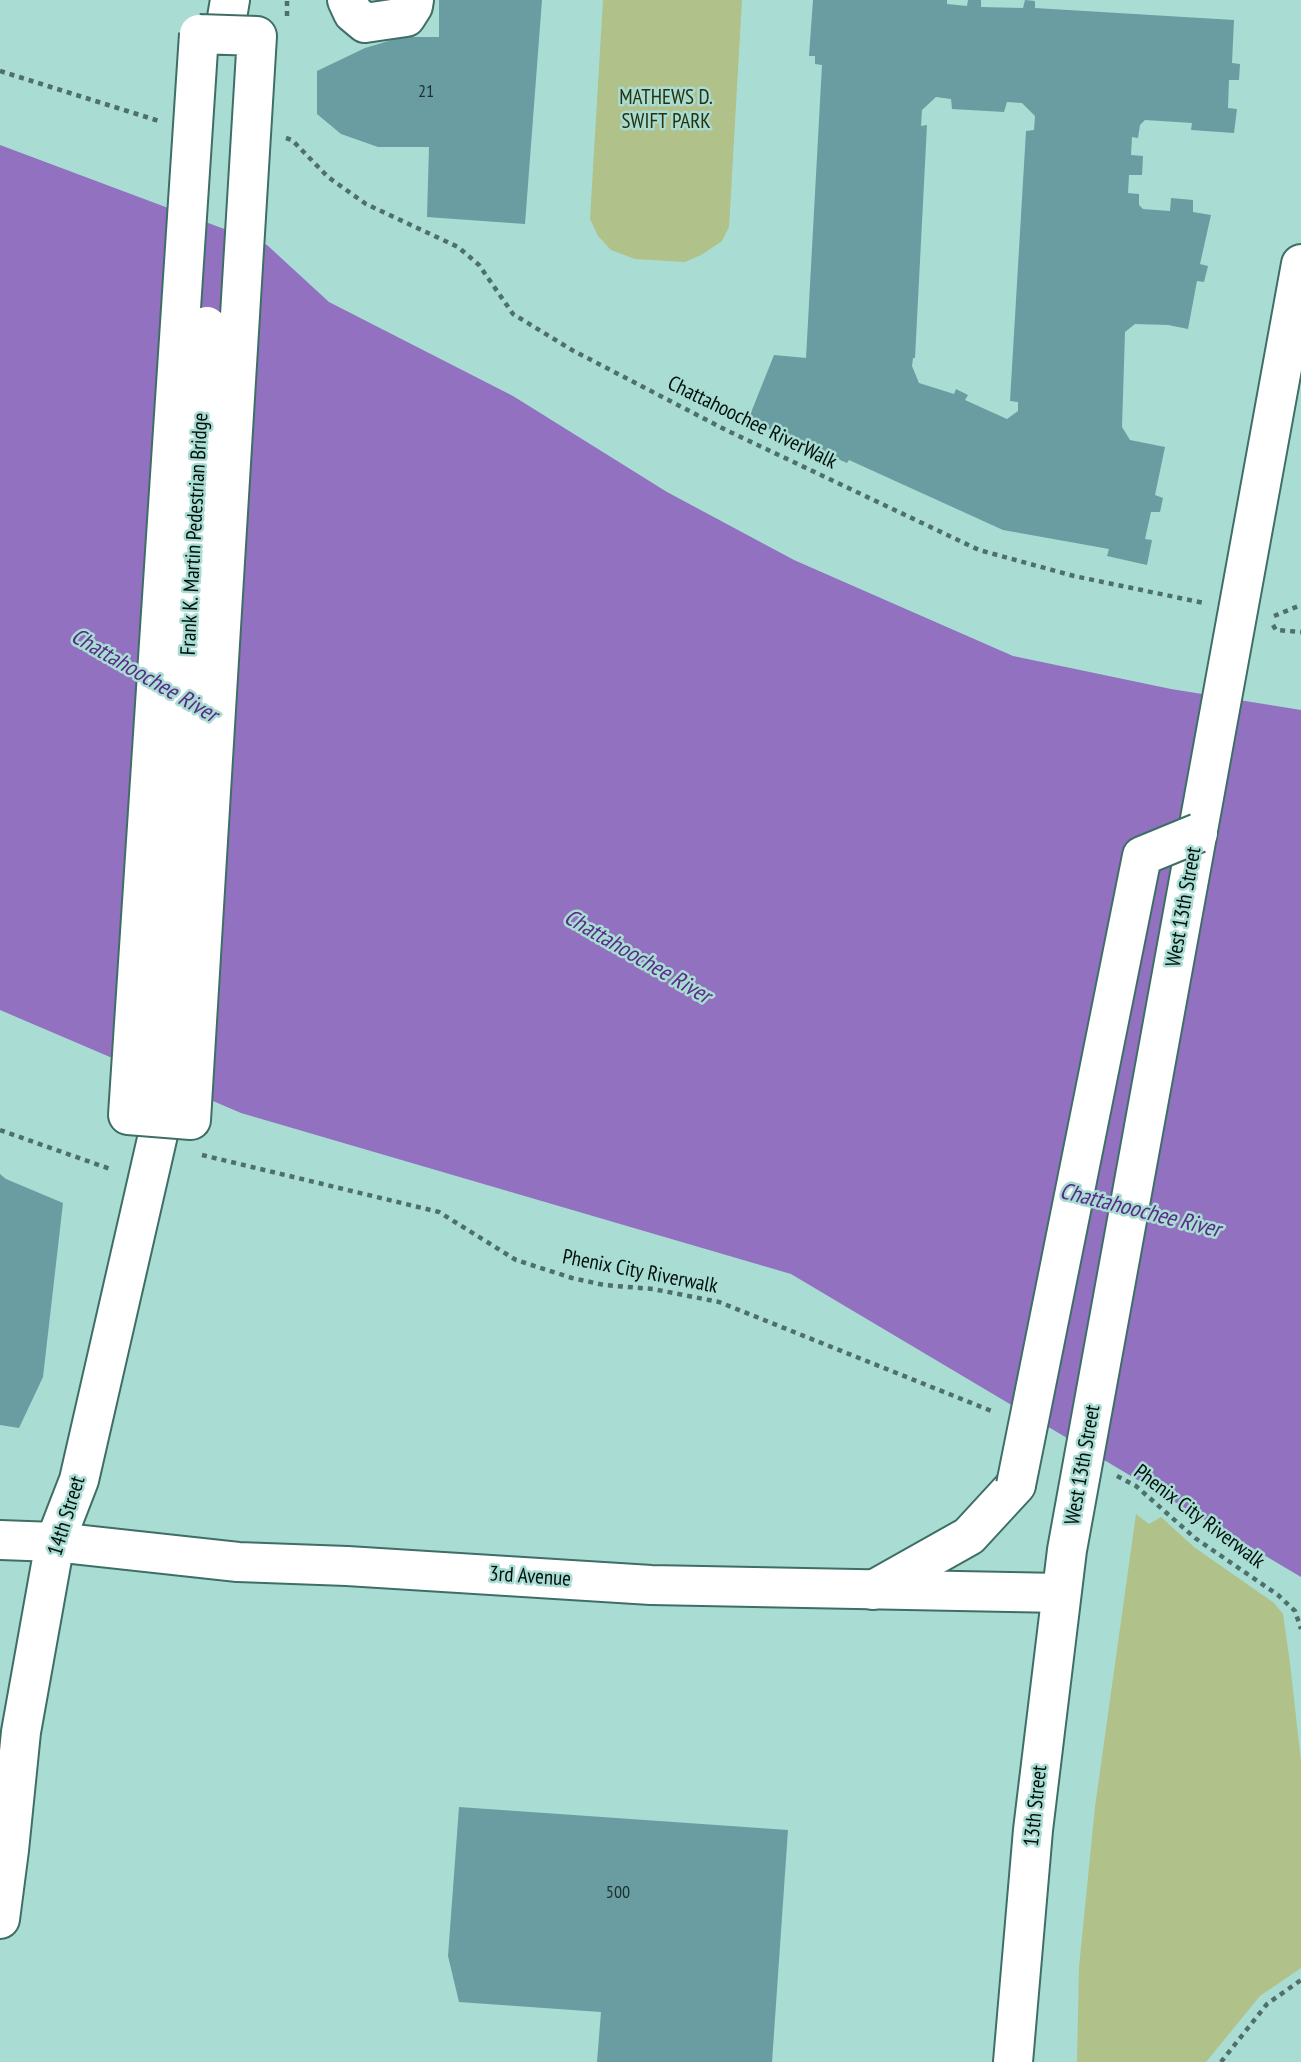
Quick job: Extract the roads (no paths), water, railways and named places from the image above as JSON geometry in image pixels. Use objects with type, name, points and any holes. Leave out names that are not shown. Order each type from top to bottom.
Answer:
[{"type":"street","points":[[347,0],[352,13],[365,23],[407,17],[414,0]]},
{"type":"street","points":[[227,17],[257,36],[191,1120],[128,1115],[200,34],[227,17]]},
{"type":"street","name":"Frank K. Martin Pedestrian Bridge","points":[[162,1117],[227,17]]},
{"type":"street","name":"West 13th Street","points":[[1067,1550],[1301,264]]},
{"type":"street","points":[[873,1590],[970,1536],[1016,1485],[1142,856],[1198,833]]},
{"type":"street","name":"14th Street","points":[[0,1919],[21,1732],[55,1542],[79,1480],[162,1117]]},
{"type":"street","name":"3rd Avenue","points":[[0,1540],[55,1542],[238,1562],[651,1585],[1061,1593]]},
{"type":"street","name":"13th Street","points":[[1013,2062],[1032,1830],[1067,1550]]},
{"type":"water","name":"Chattahoochee River","points":[[0,145],[267,245],[329,302],[513,396],[667,492],[794,560],[1013,656],[1171,689],[1301,710],[1301,1577],[791,1274],[241,1113],[0,1010]]},
{"type":"park label","name":"MATHEWS D. SWIFT PARK","points":[[666,110]]}]
